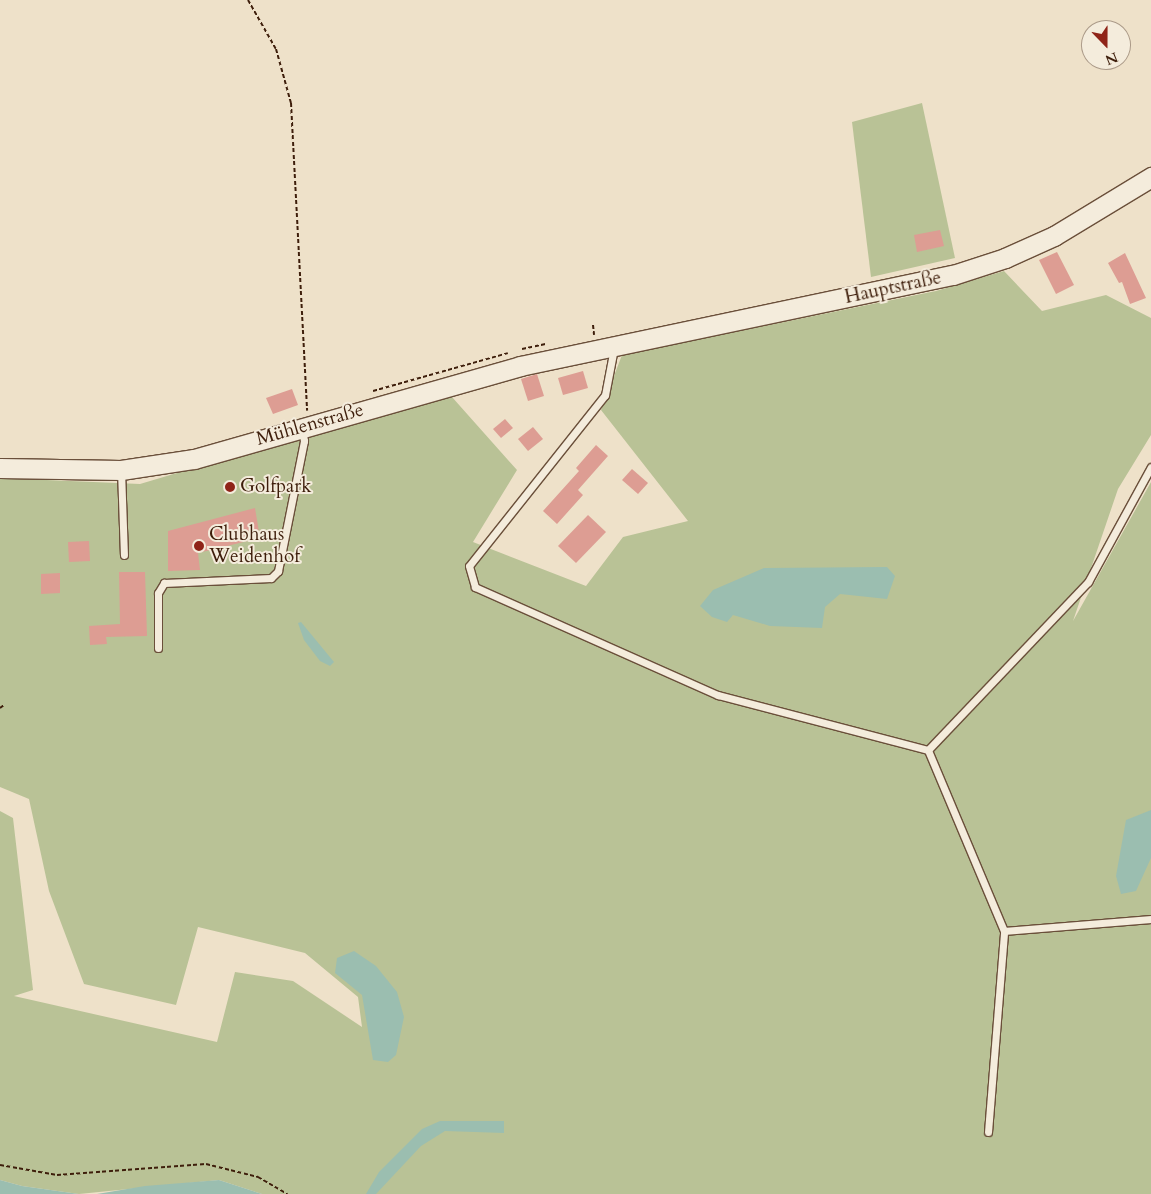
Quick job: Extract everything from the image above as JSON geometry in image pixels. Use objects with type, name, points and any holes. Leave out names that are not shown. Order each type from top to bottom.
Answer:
[{"type":"main road","name":"Hauptstraße","points":[[615,346],[953,275],[1005,258],[1054,236],[1151,177]]},
{"type":"main road","name":"Mühlenstraße","points":[[0,468],[121,470],[194,459],[480,376],[615,346]]},
{"type":"lane","points":[[615,346],[605,395],[469,566],[475,587],[718,695],[928,750]]},
{"type":"lane","points":[[158,648],[158,593],[164,583],[271,578],[278,571],[304,441],[305,427]]},
{"type":"lane","points":[[928,750],[1088,582],[1151,467]]},
{"type":"lane","points":[[121,470],[124,555]]},
{"type":"lane","points":[[928,750],[1004,931],[988,1132]]},
{"type":"lane","points":[[1004,931],[1151,919]]},
{"type":"path","points":[[248,0],[276,49],[291,103],[305,427]]},
{"type":"path","points":[[0,708],[4,705]]},
{"type":"path","points":[[0,1165],[57,1175],[206,1164],[258,1177],[288,1194]]},
{"type":"shaded area","points":[[922,103],[955,258],[871,277],[852,122]]},
{"type":"shaded area","points":[[1004,271],[1042,311],[1106,295],[1151,318],[1151,435],[1118,489],[1073,621],[1151,482],[1151,1194],[262,1194],[219,1180],[79,1194],[22,1186],[0,1180],[0,811],[13,818],[33,990],[14,996],[217,1042],[235,972],[293,981],[362,1027],[358,997],[305,953],[198,927],[176,1005],[84,984],[49,891],[29,799],[0,787],[0,478],[140,484],[295,438],[452,397],[517,470],[473,542],[586,586],[623,537],[688,521],[601,410],[622,355],[936,291]]},
{"type":"shaded area","points":[[887,567],[895,576],[887,599],[840,594],[825,607],[822,628],[770,626],[733,615],[727,622],[712,617],[700,606],[713,590],[764,568]]},
{"type":"shaded area","points":[[301,622],[334,662],[330,666],[320,661],[304,640],[298,623]]},
{"type":"shaded area","points":[[1151,810],[1151,858],[1136,891],[1121,894],[1116,876],[1126,820]]},
{"type":"shaded area","points":[[354,951],[376,966],[397,992],[404,1017],[396,1055],[388,1062],[373,1060],[362,995],[335,973],[337,958]]},
{"type":"shaded area","points":[[440,1121],[504,1121],[504,1133],[445,1131],[421,1146],[376,1194],[366,1194],[379,1172],[422,1129]]},
{"type":"shaded area","points":[[0,1180],[22,1186],[79,1194],[0,1194]]},
{"type":"shaded area","points":[[219,1180],[262,1194],[97,1194],[145,1186]]},
{"type":"building","points":[[940,230],[944,246],[917,252],[914,235]]},
{"type":"building","points":[[1057,252],[1074,285],[1056,294],[1039,260]]},
{"type":"building","points":[[1125,253],[1146,298],[1130,304],[1122,282],[1119,283],[1108,263]]},
{"type":"building","points":[[583,371],[588,388],[563,395],[558,378]]},
{"type":"building","points":[[537,374],[544,396],[528,401],[521,379]]},
{"type":"building","points":[[292,389],[298,405],[273,414],[266,398]]},
{"type":"building","points":[[505,419],[513,428],[501,438],[493,429]]},
{"type":"building","points":[[533,427],[543,439],[528,451],[518,439]]},
{"type":"building","points":[[596,445],[608,456],[578,490],[583,495],[557,524],[543,511],[579,471],[576,468]]},
{"type":"building","points":[[632,469],[648,483],[638,494],[622,480]]},
{"type":"building","name":"Clubhaus Weidenhof","points":[[255,508],[260,538],[198,553],[200,570],[168,571],[168,531]]},
{"type":"building","points":[[588,515],[606,532],[576,563],[558,546]]},
{"type":"building","points":[[89,541],[90,561],[69,562],[68,542]]},
{"type":"building","points":[[119,572],[145,572],[147,636],[106,637],[107,644],[90,645],[89,626],[120,624]]},
{"type":"building","points":[[60,573],[60,593],[41,594],[41,574]]},
{"type":"place","name":"Golfpark","points":[[230,487]]},
{"type":"place","name":"Clubhaus Weidenhof","points":[[199,546]]}]
